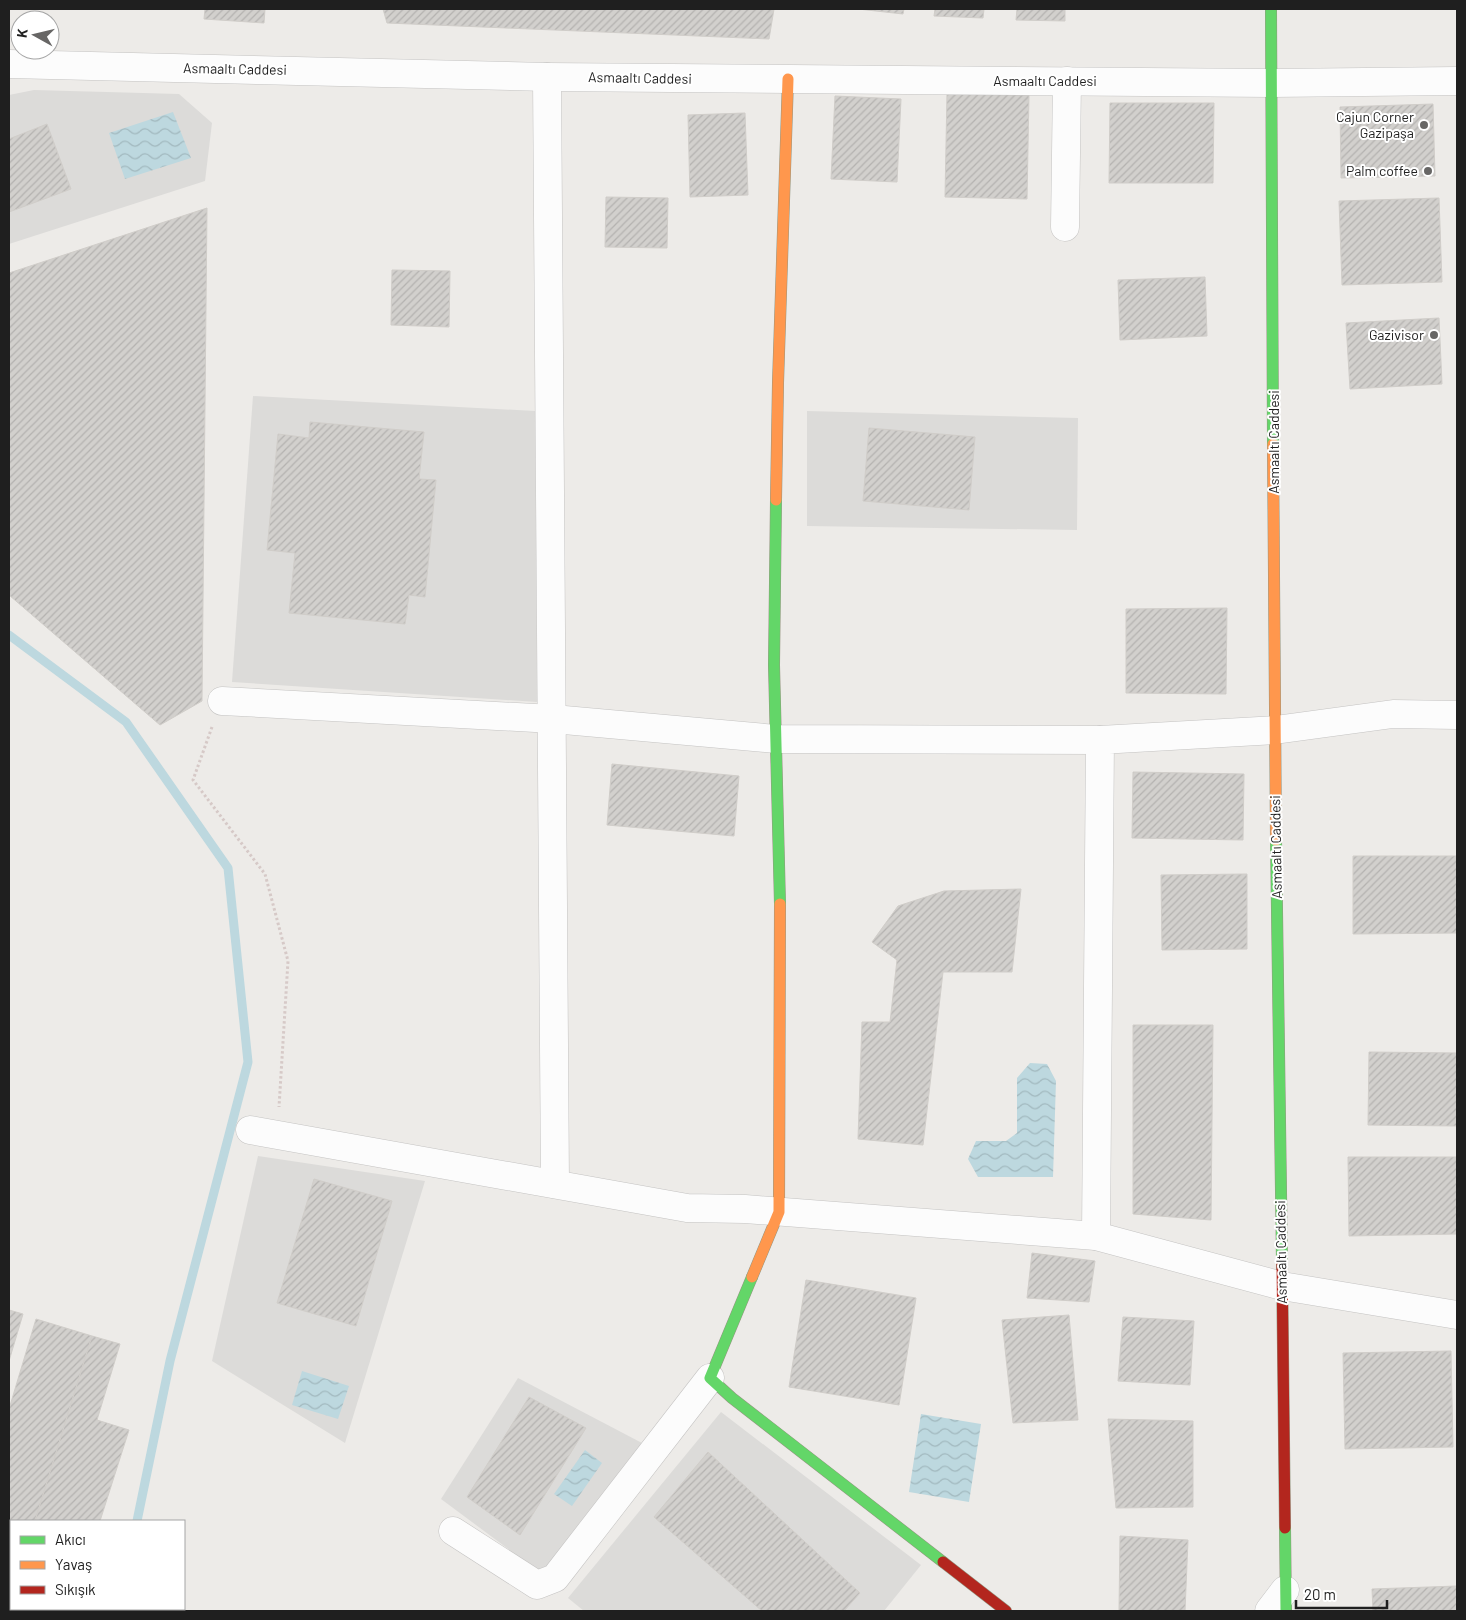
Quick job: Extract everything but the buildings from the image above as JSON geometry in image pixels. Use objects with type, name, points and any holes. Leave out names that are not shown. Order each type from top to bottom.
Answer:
[{"type":"street","name":"Asmaaltı Caddesi","points":[[1271,9],[1275,730],[1282,1286],[1280,1604]]},
{"type":"street","name":"Asmaaltı Caddesi","points":[[9,64],[548,77],[1272,82],[1457,81]]},
{"type":"street","points":[[548,77],[555,1184]]},
{"type":"street","points":[[453,1531],[537,1585],[555,1578],[710,1378],[779,1212],[782,943],[774,665],[778,402],[788,79]]},
{"type":"street","points":[[1065,227],[1066,81]]},
{"type":"street","points":[[222,700],[553,719],[776,739],[1100,740],[1275,730],[1393,714],[1457,715]]},
{"type":"street","points":[[1096,1236],[1100,740]]},
{"type":"street","points":[[250,1130],[687,1208],[744,1209],[1096,1236],[1282,1286],[1457,1315]]},
{"type":"street","points":[[710,1378],[748,1410],[1006,1611]]},
{"type":"path","points":[[222,700],[193,780],[265,874],[288,961],[277,1135]]},
{"type":"shaded area","points":[[34,90],[179,94],[212,123],[205,181],[9,244],[9,95]]},
{"type":"shaded area","points":[[253,396],[535,411],[537,702],[232,682]]},
{"type":"shaded area","points":[[807,411],[1078,418],[1077,530],[807,526]]},
{"type":"shaded area","points":[[258,1156],[425,1181],[345,1443],[212,1361]]},
{"type":"shaded area","points":[[518,1378],[642,1443],[546,1577],[441,1499]]},
{"type":"shaded area","points":[[721,1412],[921,1565],[884,1611],[584,1611],[568,1598]]},
{"type":"water","points":[[173,112],[191,158],[125,179],[109,133]]},
{"type":"water","points":[[1030,1063],[1047,1064],[1056,1081],[1053,1177],[978,1177],[968,1159],[976,1141],[1006,1141],[1017,1133],[1017,1078]]},
{"type":"water","points":[[302,1371],[349,1386],[338,1419],[292,1405]]},
{"type":"water","points":[[921,1414],[981,1424],[969,1502],[909,1492]]},
{"type":"water","points":[[585,1450],[602,1463],[572,1506],[554,1494]]},
{"type":"waterway","points":[[9,635],[126,722],[228,868],[248,1062],[170,1361],[137,1520]]},
{"type":"traffic: fast","points":[[1271,9],[1273,444]]},
{"type":"traffic: fast","points":[[776,500],[774,665],[780,904]]},
{"type":"traffic: fast","points":[[1276,840],[1282,1262]]},
{"type":"traffic: fast","points":[[752,1277],[710,1378],[732,1398],[943,1562]]},
{"type":"traffic: fast","points":[[1285,1528],[1286,1611]]},
{"type":"traffic: slow","points":[[776,500],[788,79]]},
{"type":"traffic: slow","points":[[1273,444],[1276,840]]},
{"type":"traffic: slow","points":[[752,1277],[779,1212],[780,904]]},
{"type":"traffic: jam","points":[[1282,1262],[1285,1528]]},
{"type":"traffic: jam","points":[[943,1562],[1006,1611]]},
{"type":"place","name":"Cajun Corner Gazipaşa","points":[[1424,125]]},
{"type":"place","name":"Palm coffee","points":[[1428,171]]},
{"type":"place","name":"Gazivisor","points":[[1434,335]]}]
